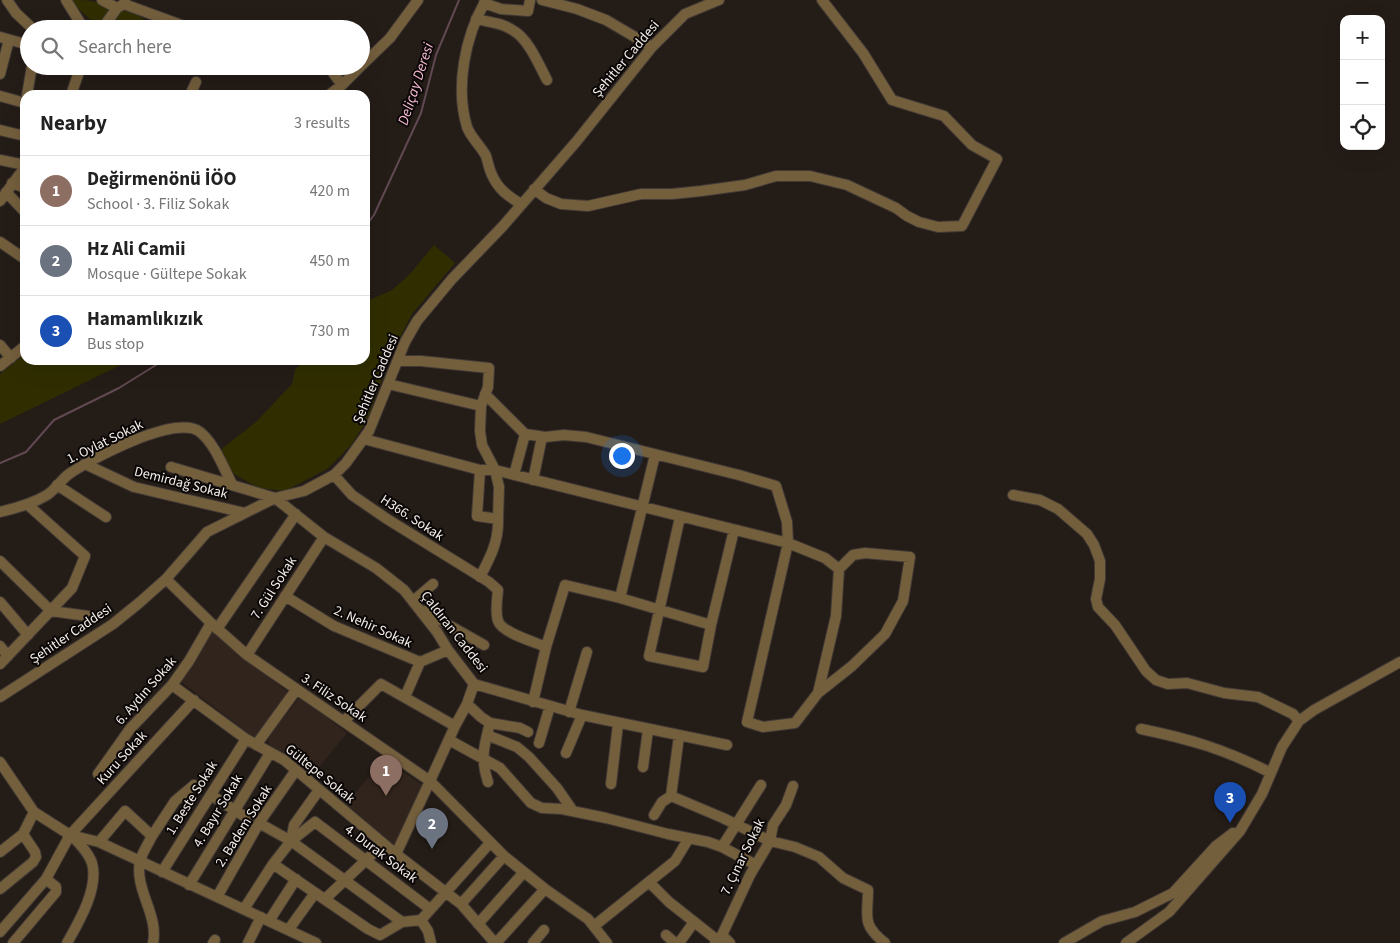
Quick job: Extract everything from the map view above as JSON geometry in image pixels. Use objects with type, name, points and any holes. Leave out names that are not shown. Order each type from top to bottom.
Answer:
[{"type":"street","points":[[7,0],[23,20]]},
{"type":"street","points":[[66,0],[78,20]]},
{"type":"street","points":[[102,0],[122,4],[167,20]]},
{"type":"street","points":[[370,57],[390,38],[418,0]]},
{"type":"street","points":[[521,204],[506,195],[496,182],[486,157],[468,129],[463,92],[463,67],[476,19],[485,2],[501,9],[528,11],[530,0]]},
{"type":"street","points":[[542,0],[577,9],[606,20],[652,47]]},
{"type":"street","name":"Şehitler Caddesi","points":[[0,698],[113,624],[166,579],[207,532],[275,498],[304,491],[334,474],[346,463],[369,431],[405,342],[417,321],[452,279],[503,226],[576,142],[652,47],[685,14],[719,0]]},
{"type":"street","points":[[534,189],[546,198],[561,204],[588,206],[642,194],[672,194],[701,191],[744,184],[776,176],[810,176],[848,185],[896,208],[919,222],[938,227],[962,226],[997,159],[972,146],[944,116],[892,100],[863,53],[822,0]]},
{"type":"street","points":[[109,20],[122,4]]},
{"type":"street","points":[[476,19],[497,24],[516,32],[532,52],[547,80]]},
{"type":"street","points":[[0,74],[4,38],[20,42]]},
{"type":"street","points":[[28,90],[30,75]]},
{"type":"street","points":[[73,90],[79,75]]},
{"type":"street","points":[[335,75],[342,85]]},
{"type":"street","points":[[336,90],[352,75]]},
{"type":"street","points":[[192,90],[196,82]]},
{"type":"street","points":[[0,96],[20,102]]},
{"type":"street","points":[[0,130],[20,135]]},
{"type":"street","points":[[0,160],[20,165]]},
{"type":"street","points":[[4,194],[20,173]]},
{"type":"street","points":[[4,194],[20,189]]},
{"type":"street","points":[[4,194],[20,208]]},
{"type":"street","points":[[0,242],[20,256]]},
{"type":"street","points":[[0,345],[11,358]]},
{"type":"street","points":[[0,366],[20,350]]},
{"type":"street","points":[[398,361],[489,368],[481,406],[480,432],[482,446],[495,470],[499,487],[499,530],[496,542],[480,577]]},
{"type":"street","points":[[388,384],[481,406]]},
{"type":"street","points":[[485,394],[525,434],[542,437],[564,434],[586,437],[776,486],[787,522],[788,543],[747,722],[763,727],[795,723],[818,693],[852,666],[885,634],[902,601],[910,557],[865,553],[852,555],[839,569],[836,616],[818,693]]},
{"type":"street","name":"1. Oylat Sokak","points":[[0,512],[28,505],[49,494],[67,475],[137,438],[175,428],[191,428],[199,431],[206,439],[232,484]]},
{"type":"street","points":[[514,475],[525,434]]},
{"type":"street","points":[[533,480],[542,437]]},
{"type":"street","points":[[364,439],[480,470],[495,470],[788,543],[825,558],[839,569]]},
{"type":"street","points":[[620,598],[655,455]]},
{"type":"street","name":"Demirdağ Sokak","points":[[85,464],[134,487],[244,513]]},
{"type":"street","points":[[171,467],[275,498]]},
{"type":"street","points":[[480,470],[477,516],[498,519]]},
{"type":"street","name":"H366. Sokak","points":[[334,474],[352,495],[359,500],[498,590],[498,622],[505,630],[546,647]]},
{"type":"street","points":[[57,485],[106,517]]},
{"type":"street","points":[[1013,495],[1040,500],[1058,509],[1087,534],[1094,545],[1100,561],[1100,579],[1096,599],[1098,607],[1115,625],[1146,671],[1156,680],[1168,684],[1187,683],[1224,693],[1258,698],[1293,714],[1299,721]]},
{"type":"street","name":"Çaldıran Caddesi","points":[[275,498],[324,537],[376,568],[404,590],[474,684],[582,716],[727,745]]},
{"type":"street","points":[[0,664],[72,588],[85,556],[28,505]]},
{"type":"street","name":"6. Aydın Sokak","points":[[98,774],[130,729],[172,685],[296,514]]},
{"type":"street","points":[[680,516],[649,656],[703,667],[734,530]]},
{"type":"street","name":"7. Gül Sokak","points":[[248,655],[324,537]]},
{"type":"street","points":[[0,561],[51,611],[88,616]]},
{"type":"street","name":"3. Filiz Sokak","points":[[166,579],[214,626],[248,655],[430,781],[504,856],[545,889],[582,914],[599,937]]},
{"type":"street","points":[[433,584],[416,605],[484,645]]},
{"type":"street","points":[[534,702],[546,647],[566,585],[620,598],[712,625]]},
{"type":"street","name":"2. Nehir Sokak","points":[[285,596],[334,626],[420,662],[405,697]]},
{"type":"street","points":[[0,602],[28,635]]},
{"type":"street","points":[[0,646],[8,656]]},
{"type":"street","points":[[420,662],[448,650]]},
{"type":"street","points":[[569,712],[587,652]]},
{"type":"street","points":[[1126,943],[1169,912],[1244,824],[1262,794],[1282,747],[1299,721],[1314,710],[1400,662]]},
{"type":"street","points":[[344,721],[381,684],[455,726]]},
{"type":"street","points":[[396,854],[467,704],[474,684]]},
{"type":"street","name":"Gültepe Sokak","points":[[172,685],[246,739],[284,760],[383,844],[461,904],[496,943]]},
{"type":"street","points":[[256,745],[296,690]]},
{"type":"street","name":"Kuru Sokak","points":[[0,932],[46,878],[70,835],[194,700]]},
{"type":"street","points":[[467,704],[490,723],[520,728],[528,732]]},
{"type":"street","points":[[539,743],[550,706]]},
{"type":"street","points":[[566,753],[582,716]]},
{"type":"street","points":[[488,782],[483,768],[483,752],[490,723]]},
{"type":"street","points":[[611,784],[618,724]]},
{"type":"street","points":[[1141,729],[1216,747],[1241,757],[1271,773]]},
{"type":"street","points":[[643,768],[648,730]]},
{"type":"street","points":[[487,736],[517,747],[529,757],[557,788],[573,811]]},
{"type":"street","points":[[654,815],[662,802],[671,796],[679,736]]},
{"type":"street","name":"1. Beste Sokak","points":[[162,872],[246,739]]},
{"type":"street","points":[[449,740],[500,768],[531,803],[542,808],[573,811],[708,842],[722,847],[756,865]]},
{"type":"street","name":"4. Bayır Sokak","points":[[190,884],[270,753]]},
{"type":"street","points":[[0,762],[34,812],[70,835],[84,848],[92,863],[93,877],[89,898],[78,924],[67,943]]},
{"type":"street","name":"2. Badem Sokak","points":[[217,897],[260,823],[296,770]]},
{"type":"street","points":[[153,943],[155,933],[140,882],[140,861],[152,836],[175,801],[194,785]]},
{"type":"street","points":[[722,847],[761,785]]},
{"type":"street","name":"7. Çınar Sokak","points":[[718,939],[770,840],[773,825],[786,805],[793,786]]},
{"type":"street","points":[[244,909],[273,864],[292,841],[294,825],[319,790]]},
{"type":"street","points":[[211,795],[248,818]]},
{"type":"street","points":[[671,796],[770,840],[795,847],[819,857],[843,878],[868,890],[867,921],[874,934],[885,943]]},
{"type":"street","points":[[100,842],[125,811],[152,836]]},
{"type":"street","points":[[0,852],[23,834],[34,812]]},
{"type":"street","name":"4. Durak Sokak","points":[[292,841],[315,822],[430,909]]},
{"type":"street","points":[[260,823],[292,841],[402,922]]},
{"type":"street","points":[[1064,943],[1102,921],[1135,912],[1173,893],[1216,846],[1244,824]]},
{"type":"street","points":[[0,889],[33,862],[36,857],[35,852],[23,834]]},
{"type":"street","points":[[70,835],[100,842],[316,943]]},
{"type":"street","points":[[599,937],[649,882],[675,861],[689,838]]},
{"type":"street","points":[[273,864],[379,939],[402,922],[421,920],[490,843]]},
{"type":"street","points":[[324,899],[383,844]]},
{"type":"street","points":[[461,904],[504,856]]},
{"type":"street","points":[[478,924],[524,872]]},
{"type":"street","points":[[13,943],[56,892],[56,887],[46,878]]},
{"type":"street","points":[[248,943],[296,879]]},
{"type":"street","points":[[649,882],[669,902],[694,922],[718,939],[730,943]]},
{"type":"street","points":[[496,943],[545,889]]},
{"type":"street","points":[[289,929],[315,893]]},
{"type":"street","points":[[421,920],[428,931],[431,943]]},
{"type":"street","points":[[666,936],[677,943],[694,922]]},
{"type":"street","points":[[532,943],[544,930]]},
{"type":"shaded area","points":[[72,0],[98,3],[107,7],[110,11],[104,20],[91,20],[76,7]]},
{"type":"shaded area","points":[[125,10],[137,14],[144,20],[113,20],[118,13]]},
{"type":"shaded area","points":[[434,245],[455,263],[412,314],[390,357],[367,420],[351,445],[327,469],[285,491],[259,488],[232,473],[219,451],[256,422],[292,384],[295,370],[299,365],[370,365],[370,300],[392,290],[410,274]]},
{"type":"shaded area","points":[[20,358],[20,365],[121,365],[0,424],[0,374]]},
{"type":"shaded area","points":[[212,630],[289,693],[258,737],[253,737],[180,681]]},
{"type":"shaded area","points":[[301,698],[347,733],[311,777],[269,744],[268,738],[298,699]]},
{"type":"shaded area","points":[[384,759],[424,786],[393,847],[345,805]]},
{"type":"waterway","name":"Deliçay Deresi","points":[[370,220],[421,113],[436,55],[459,0]]},
{"type":"waterway","name":"Deliçay Deresi","points":[[0,463],[26,452],[54,420],[119,388],[156,365]]},
{"type":"place","name":"Değirmenönü İÖO","points":[[386,796]]},
{"type":"place","name":"Hamamlıkızık","points":[[1230,823]]},
{"type":"place","name":"Hz Ali Camii","points":[[432,849]]}]
